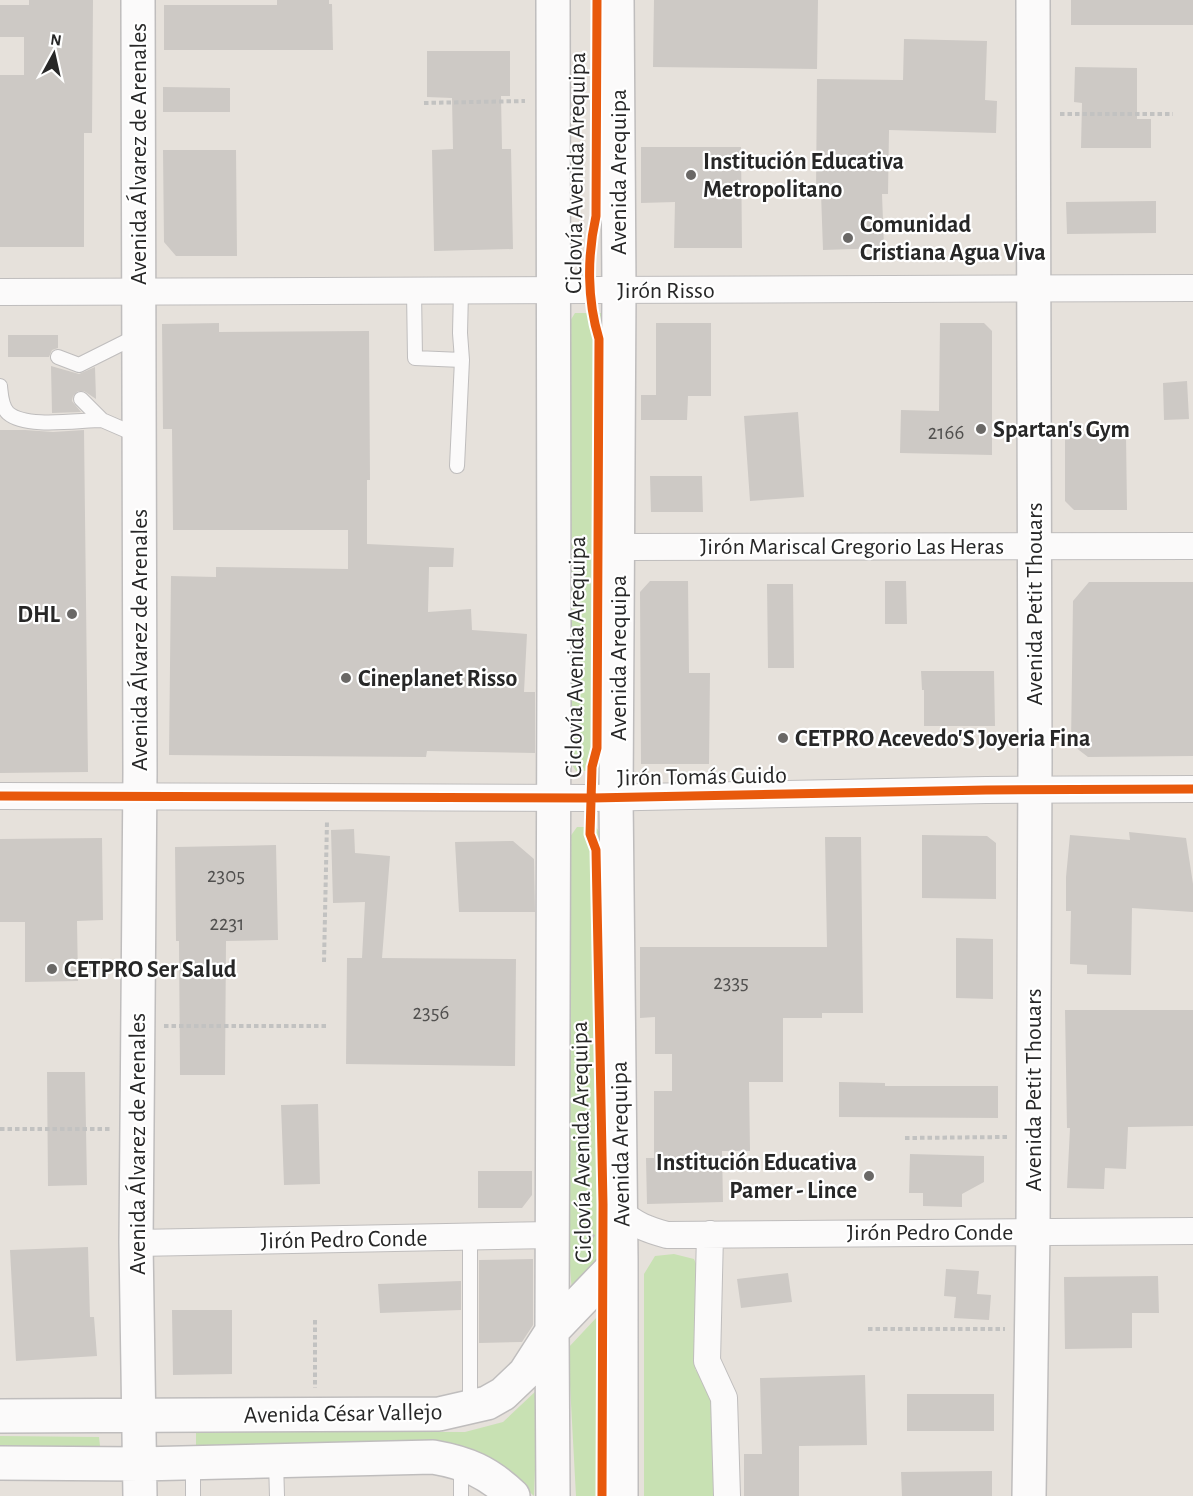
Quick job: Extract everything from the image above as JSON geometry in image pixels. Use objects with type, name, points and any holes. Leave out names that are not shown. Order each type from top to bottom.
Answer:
[{"type":"main road","name":"Avenida Álvarez de Arenales","points":[[138,0],[140,796],[136,1243],[140,1480]]},
{"type":"main road","points":[[552,0],[554,1496]]},
{"type":"main road","name":"Avenida Arequipa","points":[[617,0],[620,290],[612,1269],[621,1496]]},
{"type":"main road","name":"Avenida Petit Thouars","points":[[1029,1496],[1035,789],[1033,0]]},
{"type":"main road","name":"Avenida César Vallejo","points":[[0,1416],[439,1414],[470,1408],[487,1403],[503,1394],[525,1373],[552,1331],[612,1269]]},
{"type":"main road","name":"Avenida César Vallejo","points":[[0,1463],[140,1480],[193,1463],[434,1458],[461,1462],[485,1473],[513,1496]]},
{"type":"street","name":"Jirón Risso","points":[[0,292],[1193,288]]},
{"type":"street","name":"Jirón Mariscal Gregorio Las Heras","points":[[618,547],[1193,546]]},
{"type":"street","name":"Jirón Tomás Guido","points":[[0,796],[554,798],[1035,789],[1193,789]]},
{"type":"street","name":"Jirón Pedro Conde","points":[[612,1222],[630,1221],[668,1234],[1193,1231]]},
{"type":"street","name":"Jirón Pedro Conde","points":[[136,1243],[552,1234]]},
{"type":"street","name":"Jirón Pedro Conde","points":[[612,1269],[643,1246],[668,1234]]},
{"type":"street","points":[[710,1234],[707,1361],[724,1398],[727,1496]]},
{"type":"lane","points":[[414,291],[415,358],[462,360]]},
{"type":"lane","points":[[458,466],[462,360],[461,291]]},
{"type":"lane","points":[[58,357],[79,365],[139,335]]},
{"type":"lane","points":[[0,386],[3,405],[8,412],[19,419],[32,422],[102,420]]},
{"type":"lane","points":[[81,399],[102,420],[139,436]]},
{"type":"lane","points":[[470,1236],[470,1408]]},
{"type":"lane","points":[[276,1461],[277,1496]]},
{"type":"lane","points":[[461,1462],[461,1496]]},
{"type":"lane","points":[[193,1463],[193,1496]]},
{"type":"path","points":[[424,103],[553,100]]},
{"type":"path","points":[[1033,114],[1173,114]]},
{"type":"path","points":[[324,962],[328,797]]},
{"type":"path","points":[[137,1026],[328,1026]]},
{"type":"path","points":[[0,1128],[138,1130]]},
{"type":"path","points":[[905,1138],[1033,1137]]},
{"type":"path","points":[[315,1320],[315,1414]]},
{"type":"path","points":[[868,1329],[1031,1329]]},
{"type":"green space","points":[[575,313],[601,313],[608,326],[604,762],[598,771],[576,771],[570,762],[567,326]]},
{"type":"green space","points":[[577,827],[596,827],[606,842],[609,1258],[572,1292],[567,1231],[567,841]]},
{"type":"green space","points":[[674,1254],[694,1259],[701,1276],[695,1369],[715,1399],[719,1496],[644,1496],[644,1274],[655,1256]]},
{"type":"green space","points":[[612,1301],[613,1496],[576,1496],[568,1348]]},
{"type":"green space","points":[[538,1389],[534,1496],[514,1478],[196,1449],[196,1431],[465,1432],[503,1422]]},
{"type":"green space","points":[[0,1436],[99,1437],[101,1455],[0,1453]]},
{"type":"building","points":[[29,0],[93,0],[92,133],[84,133],[84,247],[0,247],[0,75],[24,75],[24,37],[0,37],[0,5],[29,5]]},
{"type":"building","points":[[277,0],[329,0],[329,4],[332,4],[333,50],[164,50],[164,5],[277,5]]},
{"type":"building","points":[[654,0],[818,0],[817,69],[653,67]]},
{"type":"building","points":[[1071,0],[1193,0],[1193,25],[1071,25]]},
{"type":"building","points":[[904,39],[987,41],[985,100],[997,101],[996,133],[889,130],[888,194],[882,194],[884,248],[823,250],[821,193],[816,193],[817,79],[903,80]]},
{"type":"building","points":[[427,51],[510,51],[510,96],[501,96],[502,149],[511,149],[513,249],[434,251],[432,150],[453,149],[452,98],[427,97]]},
{"type":"building","points":[[1075,67],[1137,68],[1137,119],[1151,119],[1151,148],[1081,148],[1082,103],[1074,102]]},
{"type":"building","points":[[163,87],[230,88],[230,112],[163,112]]},
{"type":"building","name":"Institución Educativa Metropolitano","points":[[641,147],[741,147],[742,248],[674,248],[675,202],[641,203]]},
{"type":"building","points":[[163,150],[236,150],[237,256],[176,256],[164,242]]},
{"type":"building","points":[[1156,201],[1156,233],[1067,234],[1066,202]]},
{"type":"building","points":[[219,323],[219,332],[369,331],[370,480],[367,480],[367,544],[454,548],[453,567],[429,567],[428,612],[471,609],[472,630],[527,634],[524,692],[535,692],[535,753],[427,751],[426,757],[169,755],[171,576],[216,577],[216,567],[348,569],[348,530],[173,530],[172,429],[163,429],[162,324]]},
{"type":"building","points":[[656,323],[711,323],[711,396],[688,396],[687,420],[641,420],[641,395],[656,395]]},
{"type":"building","points":[[940,323],[984,323],[992,331],[992,455],[900,453],[901,410],[939,411]]},
{"type":"building","points":[[8,335],[58,335],[58,348],[52,350],[49,357],[8,357]]},
{"type":"building","points":[[51,366],[79,374],[95,367],[96,399],[84,391],[78,391],[72,401],[81,412],[52,413]]},
{"type":"building","points":[[1187,381],[1189,419],[1164,420],[1163,383]]},
{"type":"building","points":[[798,412],[804,497],[750,501],[744,416]]},
{"type":"building","points":[[0,430],[53,432],[84,430],[88,772],[0,773]]},
{"type":"building","points":[[1065,434],[1126,434],[1127,510],[1074,510],[1065,501]]},
{"type":"building","points":[[650,476],[702,476],[703,512],[651,512]]},
{"type":"building","points":[[650,581],[688,581],[689,673],[710,673],[709,764],[641,764],[640,592]]},
{"type":"building","points":[[885,581],[906,581],[907,624],[885,624]]},
{"type":"building","points":[[1089,582],[1193,582],[1193,756],[1088,757],[1071,744],[1073,601]]},
{"type":"building","points":[[767,584],[793,584],[794,668],[768,668]]},
{"type":"building","points":[[921,671],[994,671],[995,726],[924,726],[924,690],[922,690]]},
{"type":"building","points":[[354,829],[355,853],[390,856],[382,958],[516,959],[515,1066],[346,1064],[347,958],[362,958],[365,902],[333,903],[331,830]]},
{"type":"building","points":[[1129,832],[1186,838],[1193,884],[1193,912],[1132,908],[1131,975],[1087,974],[1087,965],[1070,964],[1071,911],[1066,911],[1066,877],[1070,835],[1130,840]]},
{"type":"building","points":[[922,835],[987,836],[996,843],[996,899],[922,898]]},
{"type":"building","points":[[825,837],[861,837],[863,1013],[822,1013],[822,1018],[783,1018],[783,1082],[749,1082],[750,1151],[722,1151],[723,1202],[647,1204],[646,1158],[654,1158],[654,1091],[672,1091],[672,1054],[655,1054],[655,1017],[640,1018],[640,947],[827,947]]},
{"type":"building","points":[[102,838],[103,920],[77,921],[78,981],[25,982],[25,922],[0,922],[0,839]]},
{"type":"building","points":[[513,841],[534,859],[535,912],[459,912],[455,842]]},
{"type":"building","points":[[276,845],[278,940],[226,941],[225,1075],[180,1075],[179,941],[176,941],[175,847]]},
{"type":"building","points":[[956,938],[993,939],[993,999],[956,998]]},
{"type":"building","points":[[1065,1010],[1193,1010],[1193,1126],[1128,1127],[1126,1169],[1105,1168],[1104,1189],[1067,1188],[1070,1128],[1067,1128]]},
{"type":"building","points":[[47,1072],[85,1072],[87,1185],[48,1186]]},
{"type":"building","points":[[839,1082],[885,1083],[885,1086],[998,1086],[998,1118],[839,1117]]},
{"type":"building","points":[[318,1104],[320,1184],[284,1185],[281,1105]]},
{"type":"building","points":[[910,1154],[984,1156],[984,1182],[962,1194],[962,1207],[923,1206],[923,1193],[909,1193]]},
{"type":"building","points":[[478,1171],[532,1171],[532,1195],[522,1208],[478,1208]]},
{"type":"building","points":[[88,1247],[90,1317],[94,1317],[97,1356],[16,1361],[10,1250]]},
{"type":"building","points":[[533,1259],[533,1325],[522,1342],[479,1343],[479,1260]]},
{"type":"building","points":[[946,1269],[979,1271],[977,1294],[991,1295],[989,1320],[954,1318],[956,1297],[944,1296]]},
{"type":"building","points":[[788,1273],[792,1302],[741,1308],[737,1279]]},
{"type":"building","points":[[1158,1276],[1159,1313],[1132,1313],[1132,1348],[1065,1349],[1064,1277]]},
{"type":"building","points":[[461,1281],[461,1310],[380,1313],[378,1284]]},
{"type":"building","points":[[172,1310],[232,1310],[232,1374],[173,1375]]},
{"type":"building","points":[[865,1375],[867,1445],[799,1446],[799,1496],[744,1496],[744,1454],[762,1454],[760,1378]]},
{"type":"building","points":[[907,1394],[994,1394],[994,1431],[907,1431]]},
{"type":"building","points":[[992,1471],[992,1496],[902,1496],[901,1472]]},
{"type":"cycle path","name":"Ciclovía Avenida Arequipa","points":[[597,0],[596,216],[590,262],[590,293],[599,339],[597,748],[592,767],[590,834],[596,850],[603,1204],[602,1496]]},
{"type":"cycle path","points":[[0,796],[592,798],[986,790],[1193,789]]},
{"type":"place","name":"Institución Educativa Metropolitano","points":[[691,175]]},
{"type":"place","name":"Comunidad Cristiana Agua Viva","points":[[848,238]]},
{"type":"place","name":"Spartan's Gym","points":[[981,429]]},
{"type":"place","name":"DHL","points":[[72,614]]},
{"type":"place","name":"Cineplanet Risso","points":[[346,678]]},
{"type":"place","name":"CETPRO Acevedo'S Joyeria Fina","points":[[783,738]]},
{"type":"place","name":"CETPRO Ser Salud","points":[[52,969]]},
{"type":"place","name":"Institución Educativa Pamer - Lince","points":[[869,1176]]}]
